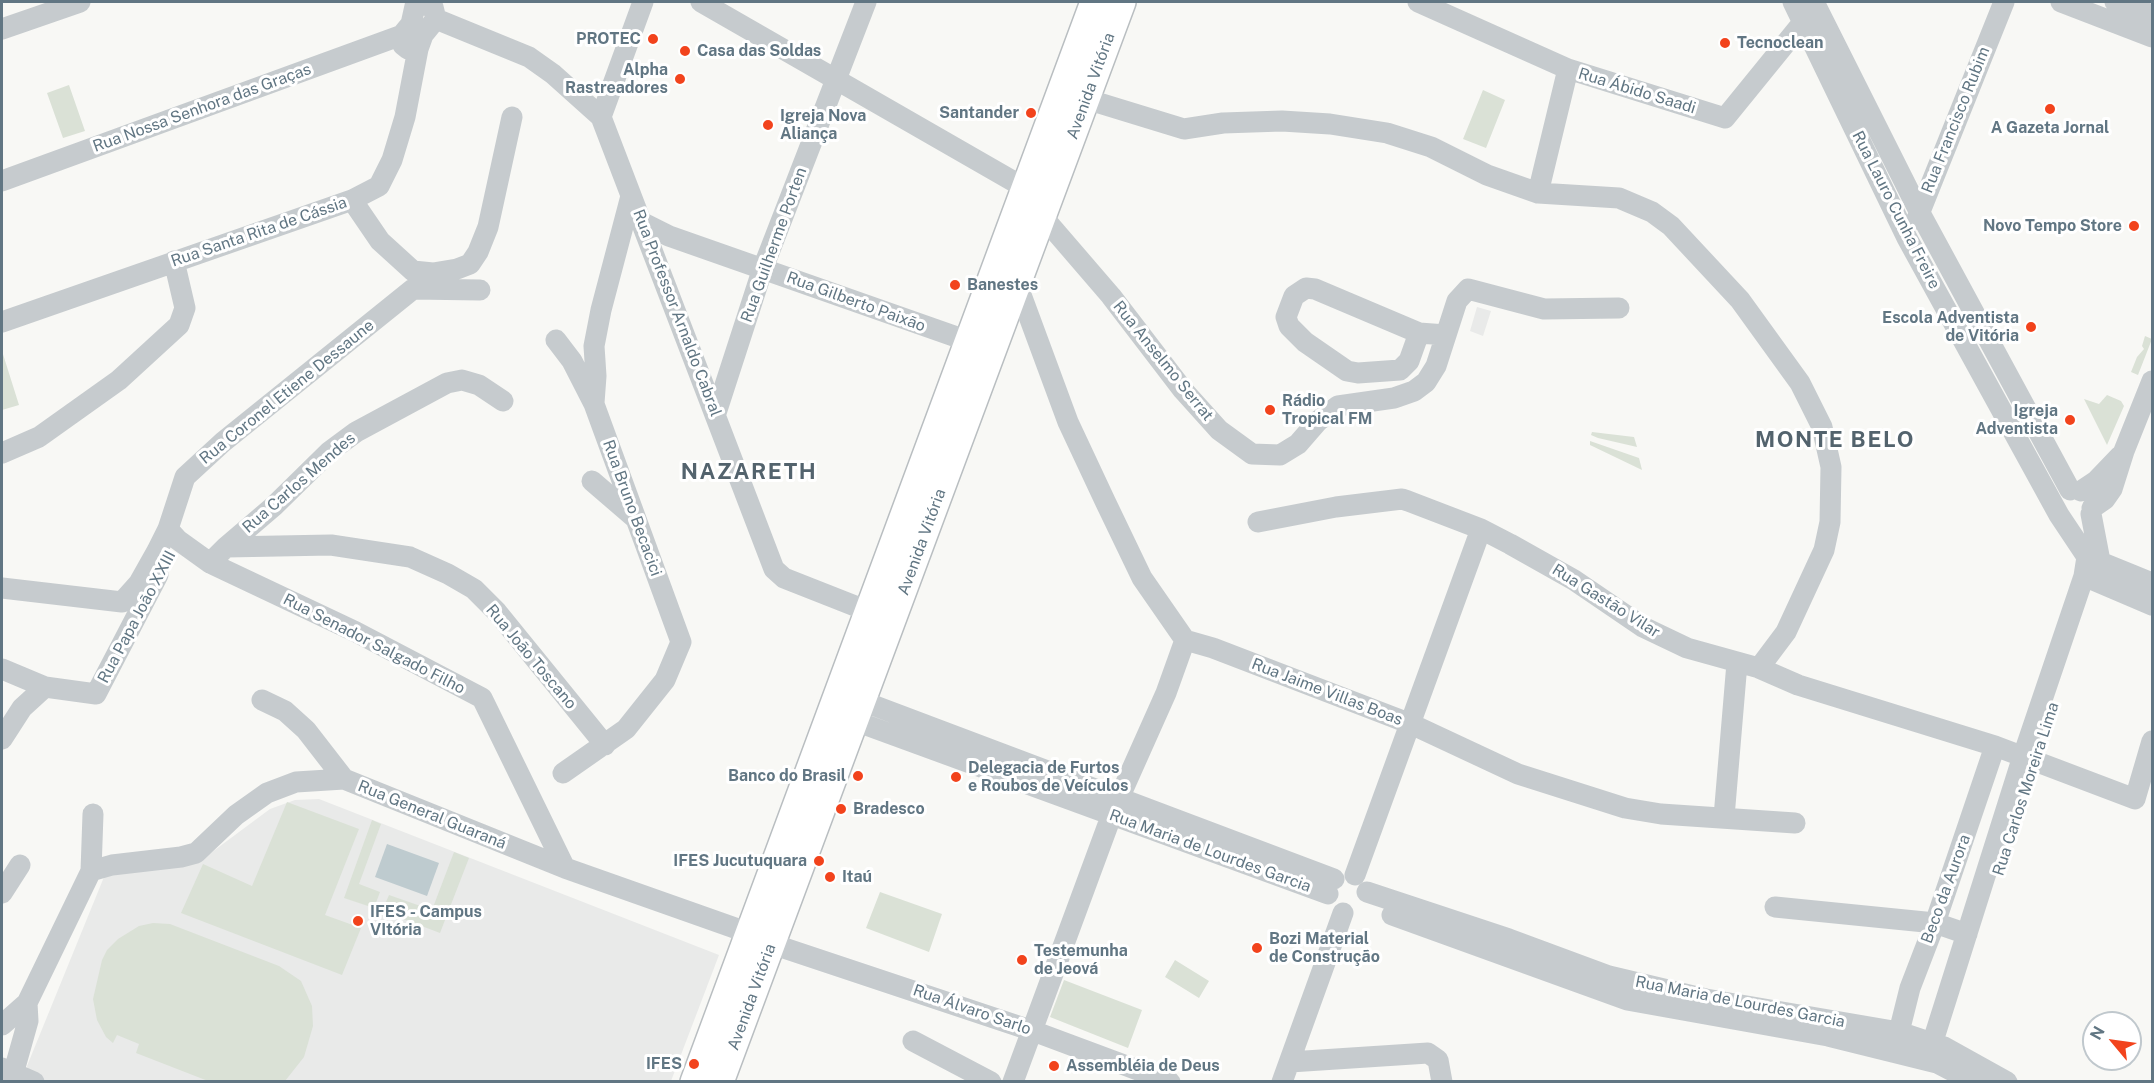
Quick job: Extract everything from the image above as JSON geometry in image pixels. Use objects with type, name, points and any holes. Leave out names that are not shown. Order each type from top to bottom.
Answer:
[{"type":"main road","name":"Avenida Vitória","points":[[720,1082],[760,938],[868,611],[1094,2]]},
{"type":"main road","name":"Avenida Vitória","points":[[694,1082],[859,711],[1122,2]]},
{"type":"main road","points":[[1025,188],[1034,195],[1038,207],[1038,229]]},
{"type":"street","points":[[2,29],[80,2]]},
{"type":"street","points":[[600,117],[643,2]]},
{"type":"street","points":[[701,2],[1025,188]]},
{"type":"street","name":"Rua Guilherme Porten","points":[[716,413],[763,268],[866,2]]},
{"type":"street","name":"Rua Ábido Saadi","points":[[1418,2],[1568,69],[1725,118],[1807,7]]},
{"type":"street","name":"Rua Francisco Rubim","points":[[1907,238],[1920,213],[2004,2]]},
{"type":"street","points":[[2061,2],[2152,37]]},
{"type":"street","points":[[2115,2],[2152,15]]},
{"type":"street","name":"Rua Professor Arnaldo Cabral","points":[[426,7],[529,57],[553,74],[600,117],[643,223],[654,258],[716,413],[774,569],[784,578],[893,621]]},
{"type":"street","name":"Rua Santa Rita de Cássia","points":[[2,322],[352,200],[379,186],[392,160],[405,117],[411,24],[426,7]]},
{"type":"street","name":"Rua Lauro Cunha Freire","points":[[1807,7],[1920,213],[2084,501]]},
{"type":"street","name":"Rua Lauro Cunha Freire","points":[[1807,7],[1907,238],[2060,514]]},
{"type":"street","name":"Rua Nossa Senhora das Graças","points":[[2,182],[410,42]]},
{"type":"street","points":[[1538,193],[1568,69]]},
{"type":"street","points":[[1086,99],[1184,129],[1223,123],[1282,121],[1330,124],[1387,133],[1431,147],[1487,175],[1538,193],[1619,198],[1652,212],[1671,225],[1740,300],[1800,383],[1822,427],[1831,467],[1830,522],[1824,550],[1786,632],[1759,668]]},
{"type":"street","points":[[413,280],[470,264],[478,252],[488,227],[512,117]]},
{"type":"street","name":"Rua Bruno Becacici","points":[[563,773],[626,729],[665,680],[681,642],[594,404],[596,337],[631,196]]},
{"type":"street","points":[[352,200],[380,241],[413,280],[480,290]]},
{"type":"street","name":"Rua Gilberto Paixão","points":[[643,223],[669,236],[968,341]]},
{"type":"street","name":"Rua Anselmo Serrat","points":[[1038,229],[1111,296],[1183,390],[1219,430],[1252,454],[1280,455],[1298,444],[1318,421],[1338,406],[1394,398],[1414,391],[1426,382],[1436,366],[1457,301],[1468,289],[1544,309],[1619,308]]},
{"type":"street","points":[[654,258],[669,236]]},
{"type":"street","points":[[2,453],[39,436],[119,381],[179,325],[185,308],[174,261]]},
{"type":"street","name":"Rua Coronel Etiene Dessaune","points":[[173,535],[174,506],[185,477],[413,280]]},
{"type":"street","points":[[1013,1082],[1116,806],[1166,693],[1185,640],[1142,578],[1068,422],[1017,284]]},
{"type":"street","points":[[1419,333],[1409,361],[1400,370],[1358,373],[1347,371],[1305,342],[1289,327],[1286,317],[1294,296],[1306,288],[1315,289],[1419,333],[1446,335]]},
{"type":"street","points":[[1002,325],[1038,336]]},
{"type":"street","points":[[556,340],[572,361],[594,404]]},
{"type":"street","name":"Rua Carlos Mendes","points":[[225,547],[347,438],[447,383],[462,380],[470,382],[503,401]]},
{"type":"street","points":[[2060,514],[2066,523],[2079,525],[2084,501],[2096,481],[2124,451],[2152,381]]},
{"type":"street","points":[[592,481],[638,520]]},
{"type":"street","points":[[2084,501],[2061,496],[2060,514],[2092,568],[2152,605]]},
{"type":"street","name":"Rua Gastão Vilar","points":[[1258,522],[1336,507],[1402,499],[1481,529],[1574,580],[1643,627],[1687,648],[1759,668],[1798,685],[1995,746],[2135,799],[2152,741]]},
{"type":"street","name":"Rua Carlos Moreira Lima","points":[[1935,1053],[1967,934],[2092,568],[2084,501]]},
{"type":"street","points":[[1355,875],[1481,529]]},
{"type":"street","points":[[2,588],[122,602],[139,584],[157,551],[173,535]]},
{"type":"street","name":"Rua Senador Salgado Filho","points":[[173,535],[210,563],[356,632],[482,698],[565,868]]},
{"type":"street","name":"Rua Papa João XXIII","points":[[45,687],[96,694],[173,535]]},
{"type":"street","name":"Rua João Toscano","points":[[225,547],[331,545],[410,557],[448,574],[474,590],[497,612],[605,745]]},
{"type":"street","points":[[210,563],[225,547]]},
{"type":"street","points":[[2092,568],[2152,583]]},
{"type":"street","name":"Rua Jaime Villas Boas","points":[[1185,640],[1213,648],[1411,724],[1518,774],[1581,795],[1652,813],[1795,823]]},
{"type":"street","points":[[1724,817],[1737,663]]},
{"type":"street","points":[[2,669],[45,687],[22,708],[2,740]]},
{"type":"street","points":[[262,700],[285,711],[306,730],[344,779]]},
{"type":"street","name":"Rua Maria de Lourdes Garcia","points":[[859,711],[1331,887]]},
{"type":"street","name":"Beco da Aurora","points":[[1899,1032],[1910,988],[1935,923],[1995,746]]},
{"type":"street","name":"Rua Carlos Moreira Lima","points":[[1935,1053],[2028,759]]},
{"type":"street","name":"Rua General Guaraná","points":[[91,871],[112,865],[181,858],[196,853],[236,815],[267,794],[296,782],[344,779],[565,868],[760,938]]},
{"type":"street","points":[[2,1025],[27,1003],[91,871],[93,813]]},
{"type":"street","points":[[2,893],[20,866]]},
{"type":"street","points":[[1342,874],[1355,875],[1365,884],[1365,898],[1359,910],[1349,914],[1337,912],[1328,901],[1331,887],[1342,874]]},
{"type":"street","name":"Rua Maria de Lourdes Garcia","points":[[1365,898],[1627,1000],[1899,1032],[1935,1053],[1974,1082]]},
{"type":"street","points":[[1775,907],[1935,923],[1967,934]]},
{"type":"street","points":[[1343,913],[1286,1072],[1428,1053],[1438,1060],[1442,1082]]},
{"type":"street","name":"Rua Álvaro Sarlo","points":[[760,938],[1033,1031],[1170,1082]]},
{"type":"street","points":[[13,1076],[28,1022],[27,1003]]},
{"type":"street","name":"Rua Maria de Lourdes Garcia","points":[[1740,1012],[1828,1036],[1935,1053],[2007,1082]]},
{"type":"street","points":[[914,1041],[991,1082]]},
{"type":"shaded area","points":[[69,85],[85,131],[63,138],[47,93]]},
{"type":"shaded area","points":[[1483,90],[1505,100],[1486,148],[1463,139]]},
{"type":"shaded area","points":[[1477,307],[1491,311],[1483,336],[1470,331]]},
{"type":"shaded area","points":[[2145,336],[2152,339],[2138,375],[2131,372],[2137,357],[2144,349],[2142,346]]},
{"type":"shaded area","points":[[2,351],[19,405],[2,410]]},
{"type":"shaded area","points":[[2107,395],[2121,401],[2124,406],[2107,445],[2084,399],[2099,404]]},
{"type":"shaded area","points":[[1592,432],[1634,437],[1637,447],[1598,438],[1591,435]]},
{"type":"shaded area","points":[[1590,441],[1639,458],[1642,470],[1590,445]]},
{"type":"shaded area","name":"IFES - Campus VItória","points":[[319,799],[719,955],[671,1081],[45,1082],[28,1076],[27,1066],[104,877],[111,873],[204,858],[270,809],[295,800]]},
{"type":"shaded area","points":[[287,802],[359,829],[325,915],[361,928],[342,975],[181,913],[203,864],[252,886]]},
{"type":"shaded area","points":[[372,820],[381,824],[359,884],[380,892],[374,908],[344,898]]},
{"type":"shaded area","points":[[387,844],[439,863],[427,896],[375,877]]},
{"type":"shaded area","points":[[454,852],[469,858],[440,933],[382,911],[389,895],[432,910]]},
{"type":"shaded area","points":[[880,892],[942,914],[929,952],[866,928]]},
{"type":"shaded area","points":[[153,923],[170,924],[279,966],[301,981],[312,1006],[313,1026],[304,1057],[285,1081],[208,1081],[136,1053],[139,1044],[117,1035],[113,1043],[106,1037],[97,1020],[93,999],[102,960],[107,950],[118,939],[139,926]]},
{"type":"shaded area","points":[[1175,960],[1209,981],[1199,998],[1165,977]]},
{"type":"shaded area","points":[[1064,980],[1142,1010],[1128,1048],[1050,1017]]},
{"type":"place","name":"PROTEC","points":[[653,39]]},
{"type":"place","name":"Tecnoclean","points":[[1725,43]]},
{"type":"place","name":"Casa das Soldas","points":[[685,51]]},
{"type":"place","name":"Alpha Rastreadores","points":[[680,79]]},
{"type":"place","name":"A Gazeta Jornal","points":[[2050,109]]},
{"type":"place","name":"Santander","points":[[1031,113]]},
{"type":"place","name":"Igreja Nova Aliança","points":[[768,125]]},
{"type":"place","name":"Novo Tempo Store","points":[[2134,226]]},
{"type":"place","name":"Banestes","points":[[955,285]]},
{"type":"place","name":"Escola Adventista de Vitória","points":[[2031,327]]},
{"type":"place","name":"Rádio Tropical FM","points":[[1270,410]]},
{"type":"place","name":"Igreja Adventista","points":[[2070,420]]},
{"type":"place","name":"Banco do Brasil","points":[[858,776]]},
{"type":"place","name":"Delegacia de Furtos e Roubos de Veículos","points":[[956,777]]},
{"type":"place","name":"Bradesco","points":[[841,809]]},
{"type":"place","name":"IFES Jucutuquara","points":[[819,861]]},
{"type":"place","name":"Itaú","points":[[830,877]]},
{"type":"place","name":"IFES - Campus VItória","points":[[358,921]]},
{"type":"place","name":"Bozi Material de Construção","points":[[1257,948]]},
{"type":"place","name":"Testemunha de Jeová","points":[[1022,960]]},
{"type":"place","name":"IFES","points":[[694,1064]]},
{"type":"place","name":"Assembléia de Deus","points":[[1054,1066]]},
{"type":"district","name":"MONTE BELO","points":[[1835,440]]},
{"type":"district","name":"NAZARETH","points":[[749,472]]}]
